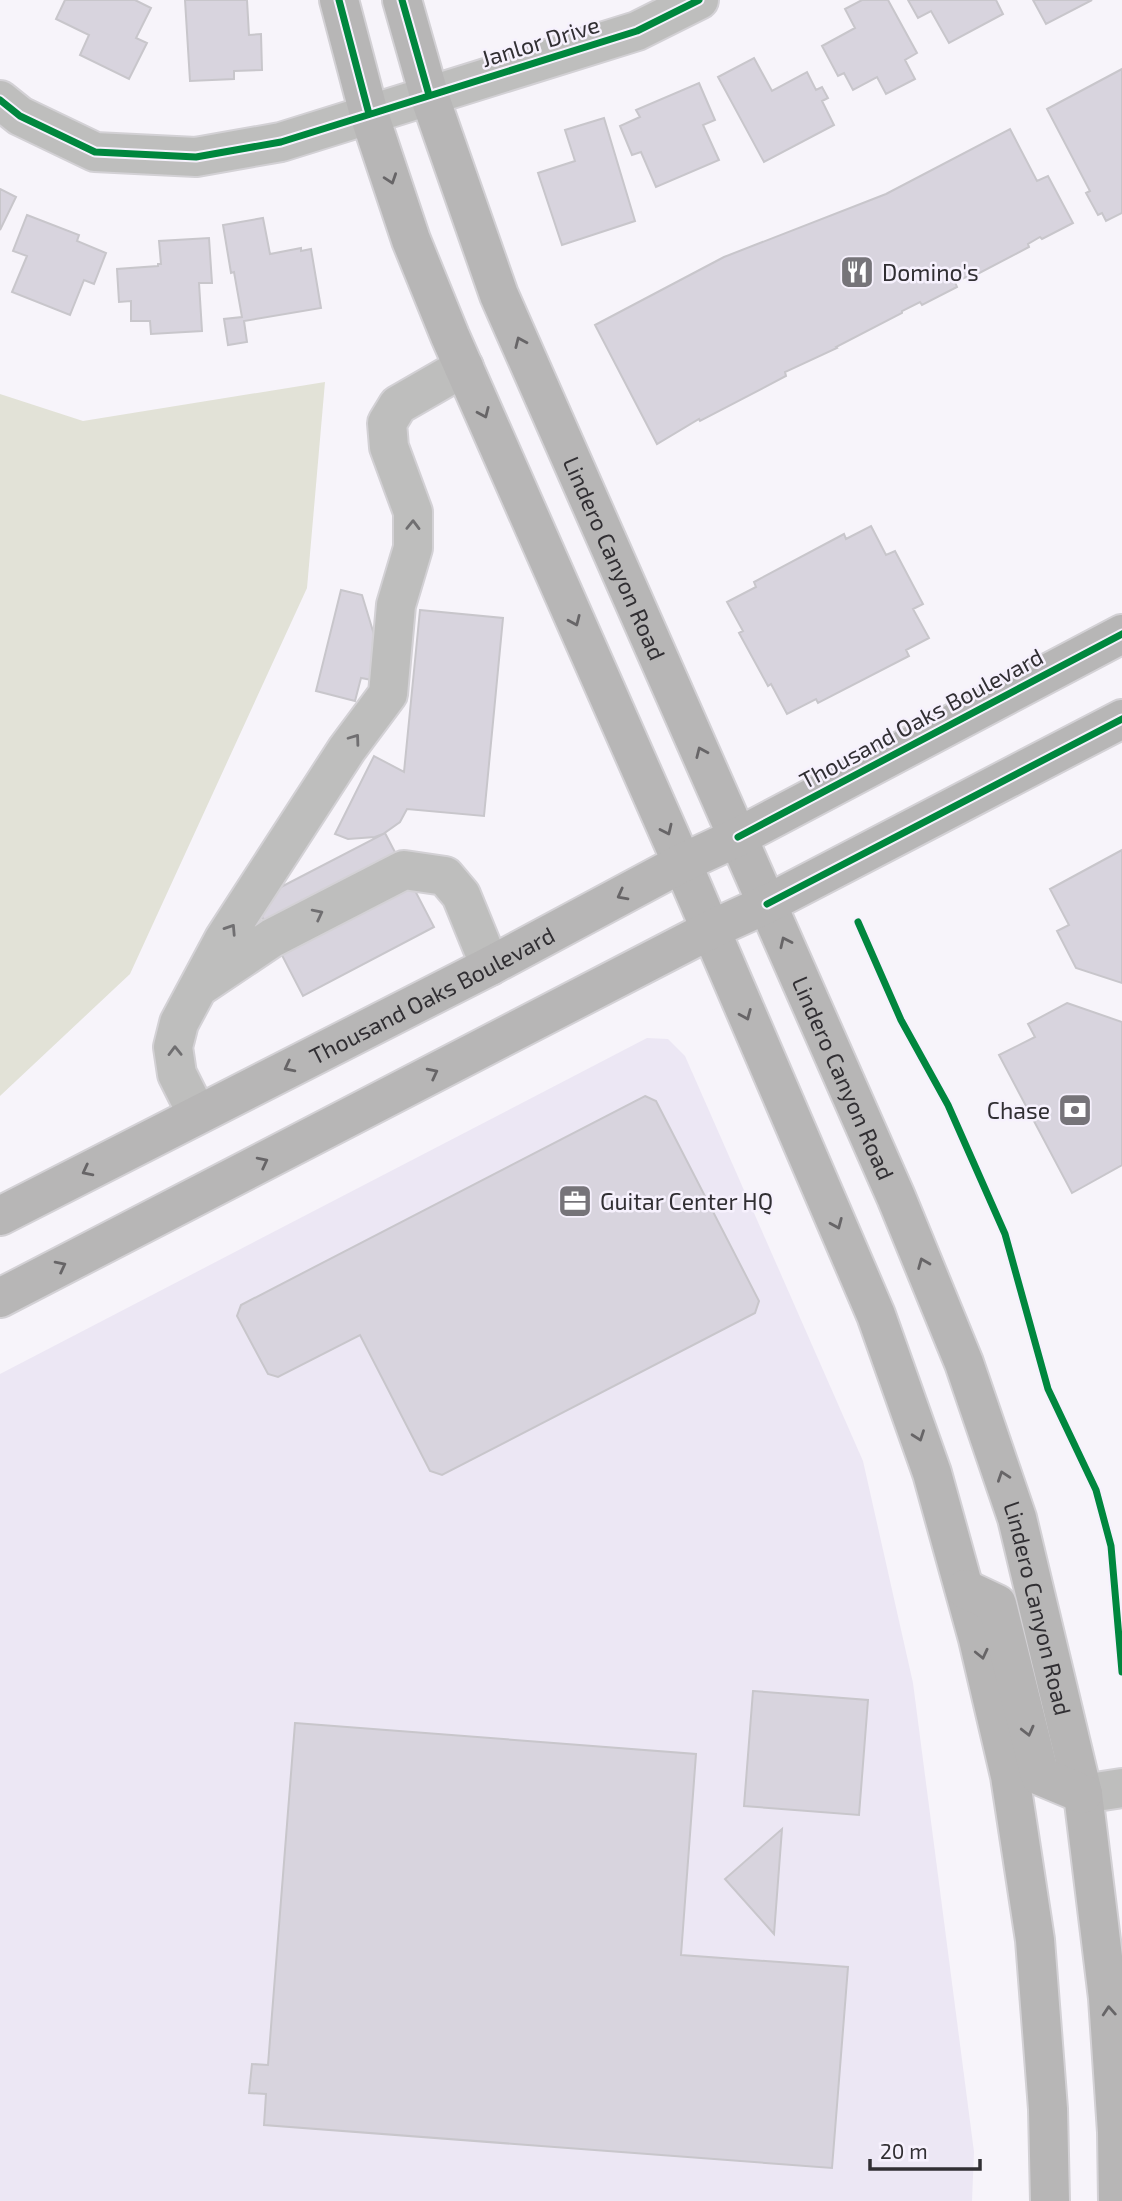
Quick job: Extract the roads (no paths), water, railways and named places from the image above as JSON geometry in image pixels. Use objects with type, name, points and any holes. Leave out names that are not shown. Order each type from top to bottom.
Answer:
[{"type":"main road","points":[[339,0],[369,114],[411,240],[876,1315],[932,1473],[965,1589],[1010,1776],[1035,1940],[1048,2109],[1050,2201]]},
{"type":"main road","name":"Lindero Canyon Road","points":[[402,0],[429,95],[499,295],[886,1172],[964,1363],[1017,1518],[1083,1794],[1108,1998],[1117,2132],[1118,2201]]},
{"type":"main road","name":"Thousand Oaks Boulevard","points":[[0,1216],[490,965],[682,863],[738,837],[1122,634]]},
{"type":"main road","points":[[0,1298],[1122,719]]},
{"type":"main road","points":[[965,1589],[997,1604],[1040,1776],[1083,1794]]},
{"type":"street","name":"Janlor Drive","points":[[0,100],[20,116],[95,152],[195,158],[281,142],[637,31],[699,0]]},
{"type":"street","points":[[197,1114],[177,1074],[173,1046],[179,1023],[224,939],[347,749],[388,694],[396,605],[413,548],[413,512],[389,447],[387,423],[398,405],[464,367]]},
{"type":"street","points":[[197,989],[272,938],[404,870],[445,876],[461,895],[490,965]]},
{"type":"street","points":[[1083,1794],[1122,1788]]},
{"type":"place","name":"Domino's","points":[[857,272]]},
{"type":"place","name":"Chase","points":[[1075,1110]]},
{"type":"place","name":"Guitar Center HQ","points":[[575,1201]]}]
